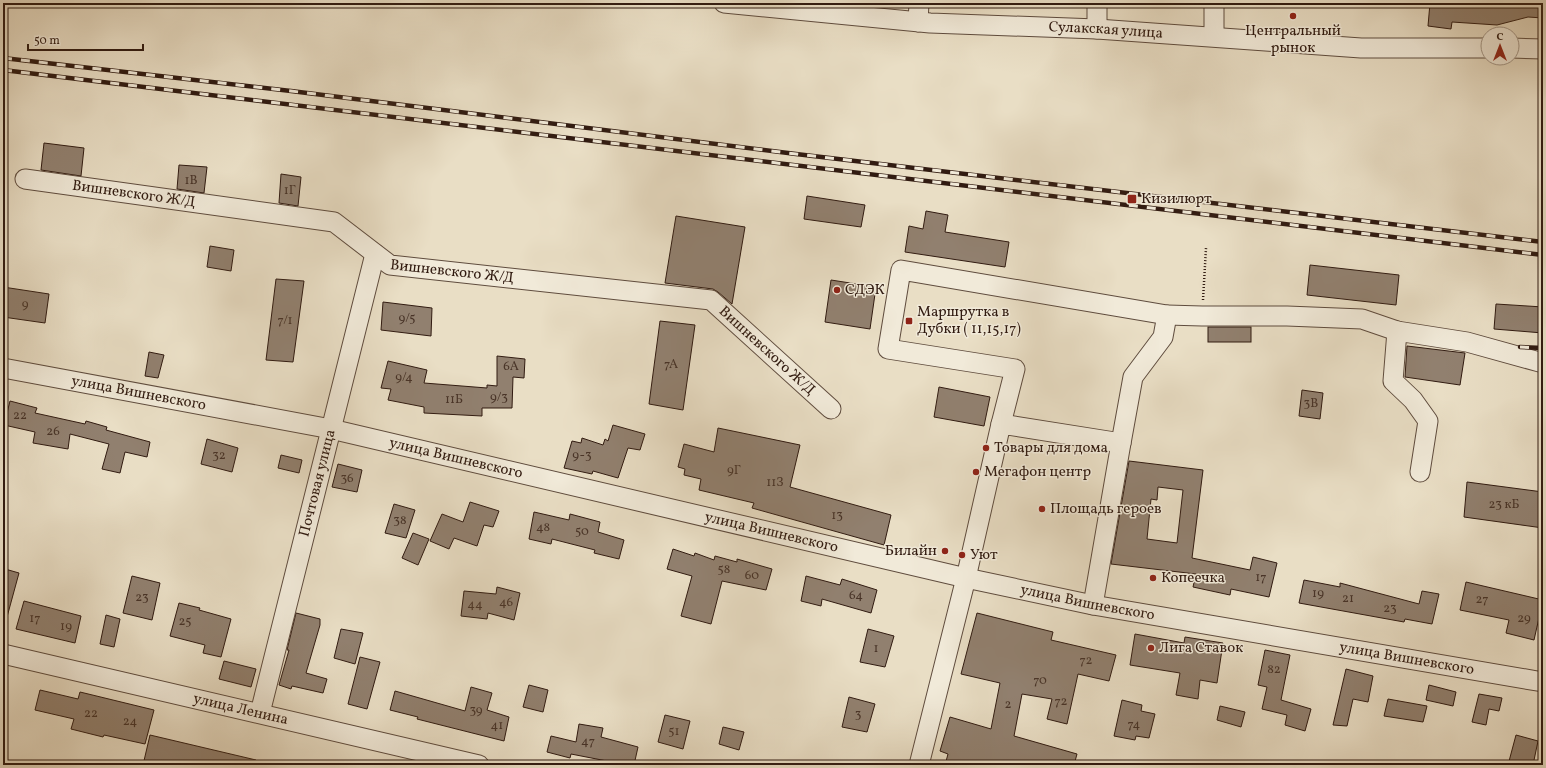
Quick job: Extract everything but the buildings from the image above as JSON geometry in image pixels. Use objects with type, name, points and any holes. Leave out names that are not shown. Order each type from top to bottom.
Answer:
[{"type":"street","name":"Сулакская улица","points":[[724,3],[918,22],[1097,29],[1214,36],[1361,48],[1480,48]]},
{"type":"street","points":[[918,22],[919,3]]},
{"type":"street","points":[[1097,3],[1097,29]]},
{"type":"street","points":[[1214,3],[1214,36]]},
{"type":"street","points":[[1520,48],[1543,49]]},
{"type":"street","name":"Вишневского Ж/Д","points":[[24,179],[334,222],[390,265],[710,300],[831,409]]},
{"type":"street","name":"Почтовая улица","points":[[260,713],[375,254]]},
{"type":"street","points":[[919,765],[966,578],[1001,424],[1016,368],[888,349],[901,270],[1167,314],[1362,319],[1397,331],[1467,342],[1543,363]]},
{"type":"street","points":[[1093,605],[1122,443],[1132,377],[1163,337],[1167,314]]},
{"type":"street","points":[[1397,331],[1393,381],[1413,400],[1428,421],[1420,472]]},
{"type":"street","name":"улица Вишневского","points":[[3,368],[331,429],[966,578],[1093,605],[1543,682]]},
{"type":"street","points":[[1001,424],[1122,443]]},
{"type":"street","name":"улица Ленина","points":[[3,654],[479,765]]},
{"type":"path","points":[[1202,305],[1206,248]]},
{"type":"railway","points":[[3,58],[291,91],[796,154],[1543,242]]},
{"type":"railway","points":[[3,70],[1543,255]]},
{"type":"railway","points":[[1520,347],[1543,348]]},
{"type":"place","name":"Центральный рынок","points":[[1293,16]]},
{"type":"place","name":"Кизилюрт","points":[[1132,199]]},
{"type":"place","name":"СДЭК","points":[[837,290]]},
{"type":"place","name":"Маршрутка в Дубки ( 11,15,17)","points":[[909,321]]},
{"type":"place","name":"Товары для дома","points":[[986,448]]},
{"type":"place","name":"Мегафон центр","points":[[976,472]]},
{"type":"place","name":"Площадь героев","points":[[1042,509]]},
{"type":"place","name":"Билайн","points":[[945,551]]},
{"type":"place","name":"Уют","points":[[962,555]]},
{"type":"place","name":"Копеечка","points":[[1153,578]]},
{"type":"place","name":"Лига Ставок","points":[[1151,648]]}]
